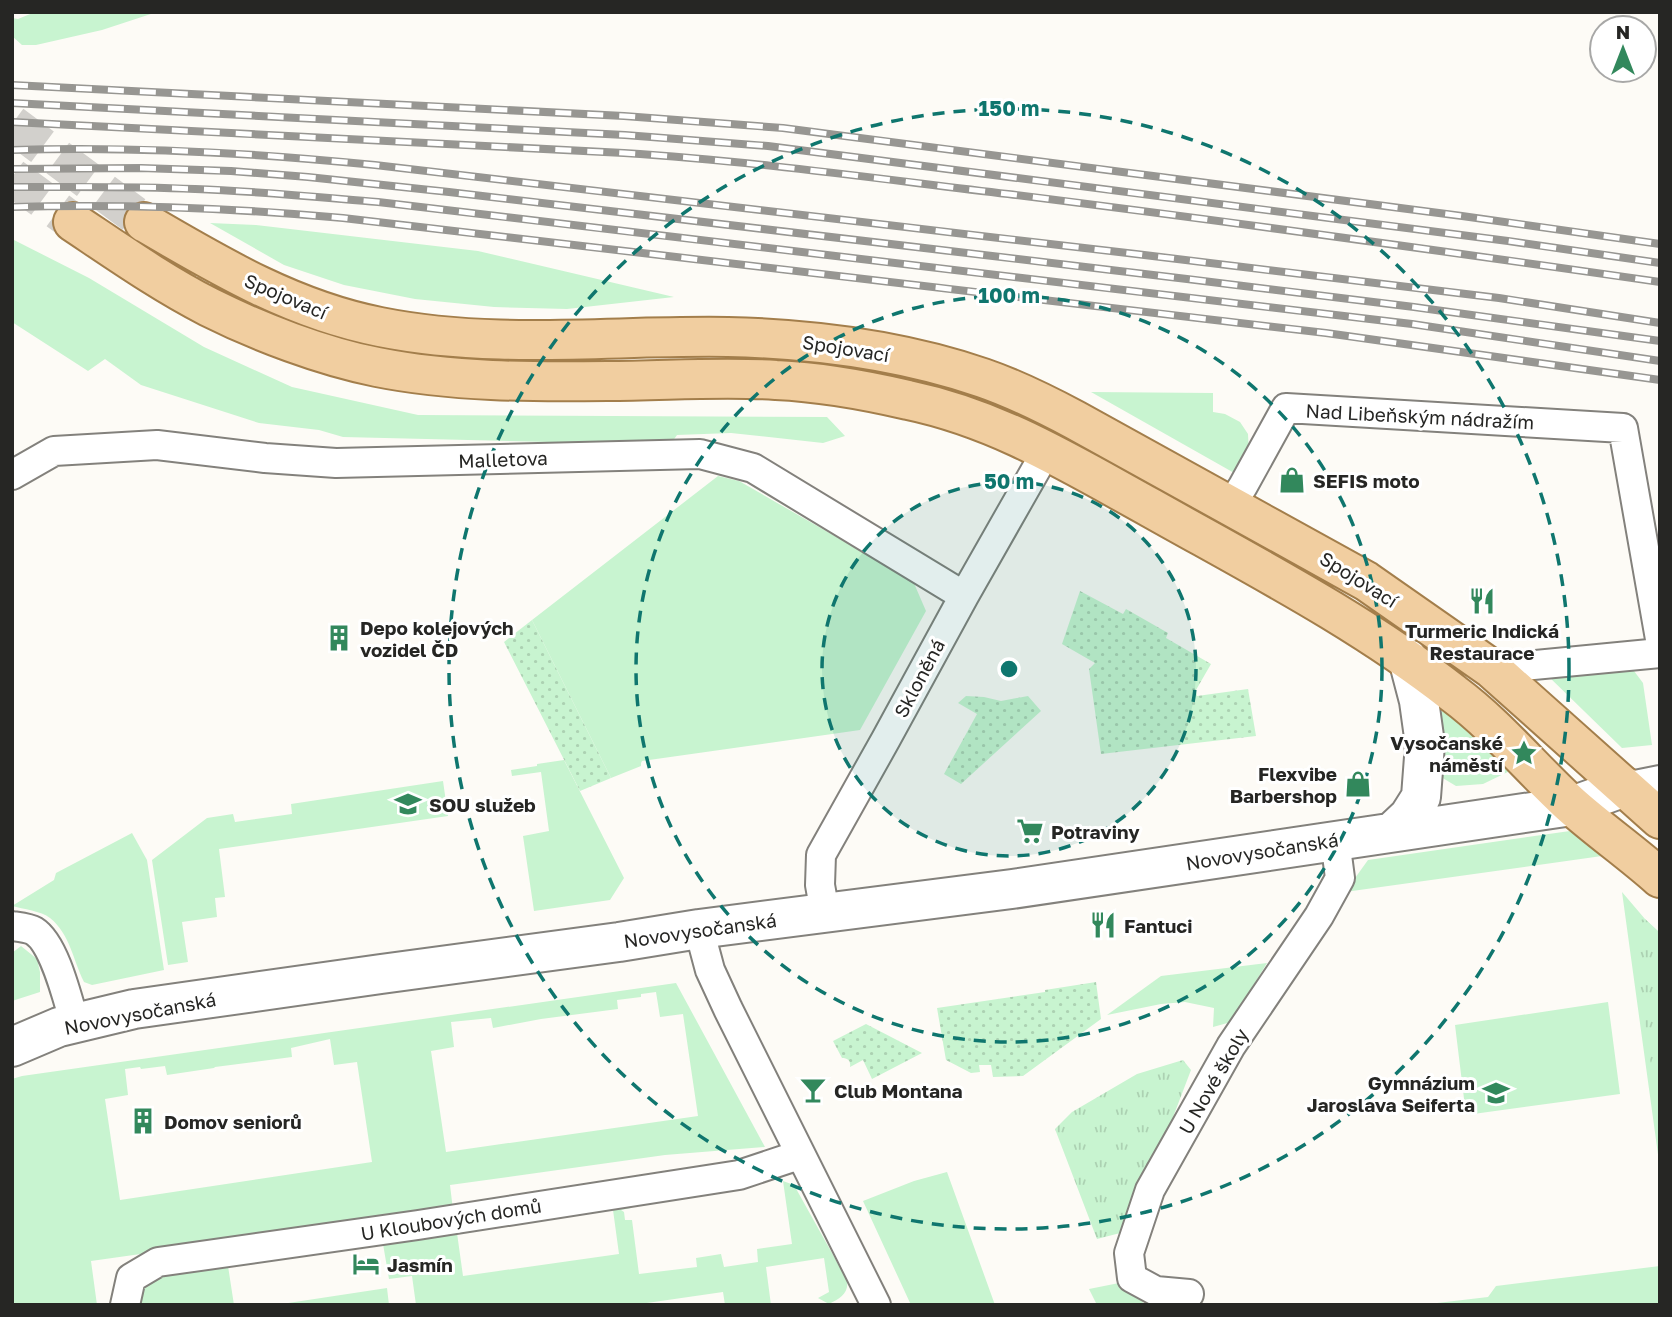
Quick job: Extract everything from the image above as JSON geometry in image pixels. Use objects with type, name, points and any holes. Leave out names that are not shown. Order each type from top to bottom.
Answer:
[{"type":"main road","name":"Spojovací","points":[[74,222],[138,265],[209,307],[326,354],[375,366],[476,379],[776,380],[842,387],[942,408],[1014,434],[1047,450],[1334,613],[1408,660]]},
{"type":"main road","name":"Spojovací","points":[[144,222],[230,272],[296,303],[380,327],[439,336],[528,341],[725,337],[782,339],[850,346],[930,363],[986,379],[1075,419],[1366,581],[1492,669]]},
{"type":"main road","points":[[1408,660],[1459,697],[1515,748],[1572,806],[1660,878]]},
{"type":"main road","points":[[1393,831],[1409,816],[1421,797],[1425,744],[1419,701],[1408,660]]},
{"type":"main road","points":[[1492,669],[1642,783],[1660,819]]},
{"type":"main road","points":[[1393,831],[1572,806],[1642,783]]},
{"type":"main road","name":"Novovysočanská","points":[[12,1047],[58,1027],[134,1009],[699,929],[1012,890],[1393,831]]},
{"type":"street","name":"Nad Libeňským nádražím","points":[[1231,505],[1286,408],[1623,428],[1660,639]]},
{"type":"street","name":"Malletova","points":[[12,475],[54,451],[156,445],[336,463],[700,454],[753,468],[964,596]]},
{"type":"street","name":"Skloněná","points":[[825,913],[820,884],[821,855],[1047,450]]},
{"type":"street","points":[[1492,669],[1660,653]]},
{"type":"street","name":"U Nové školy","points":[[1189,1294],[1156,1291],[1132,1279],[1129,1253],[1150,1191],[1231,1046],[1319,916],[1340,878],[1335,840]]},
{"type":"street","points":[[12,926],[33,930],[46,943],[75,1024]]},
{"type":"street","points":[[699,929],[710,970],[799,1155],[830,1211],[870,1303]]},
{"type":"street","name":"U Kloubových domů","points":[[125,1305],[131,1279],[158,1262],[739,1175],[799,1155]]},
{"type":"green space","points":[[35,12],[157,12],[102,30],[36,45],[22,45],[12,36],[12,18],[18,19]]},
{"type":"green space","points":[[210,223],[256,225],[478,251],[674,297],[567,309],[494,307],[415,299],[344,285],[284,265]]},
{"type":"green space","points":[[12,239],[89,278],[204,347],[292,387],[418,415],[827,417],[845,436],[823,443],[731,433],[677,435],[670,445],[343,437],[319,430],[259,423],[141,385],[105,359],[88,371],[12,322]]},
{"type":"green space","points":[[1091,392],[1213,393],[1213,412],[1225,414],[1240,422],[1248,434],[1249,454],[1236,474]]},
{"type":"green space","points":[[718,476],[739,481],[913,581],[926,611],[860,730],[642,761],[641,766],[611,778],[532,620]]},
{"type":"green space","points":[[1080,591],[1123,614],[1126,609],[1168,633],[1166,638],[1211,664],[1196,690],[1197,696],[1248,689],[1256,736],[1101,754],[1089,669],[1095,663],[1062,644]]},
{"type":"green space","points":[[532,620],[611,778],[580,791],[504,642]]},
{"type":"green space","points":[[1631,667],[1643,683],[1652,745],[1622,748],[1546,674]]},
{"type":"green space","points":[[966,696],[1001,701],[1028,696],[1041,711],[961,784],[944,774],[977,714],[958,703]]},
{"type":"green space","points":[[1448,710],[1514,769],[1483,784],[1456,786],[1436,774],[1435,713]]},
{"type":"green space","points":[[564,760],[624,878],[610,900],[534,911],[523,836],[549,831],[541,772],[512,776],[511,770]]},
{"type":"green space","points":[[443,781],[448,816],[219,849],[225,897],[215,898],[217,917],[182,922],[188,962],[168,965],[152,860],[207,818],[233,814],[235,822],[292,814],[291,804]]},
{"type":"green space","points":[[1577,830],[1609,855],[1345,892],[1368,860]]},
{"type":"green space","points":[[132,833],[147,860],[164,970],[92,985],[84,982],[67,939],[57,924],[42,914],[12,906],[54,880],[56,873]]},
{"type":"green space","points":[[1622,892],[1660,933],[1660,1169]]},
{"type":"green space","points":[[1645,919],[1660,933],[1660,1109],[1657,1109],[1631,922]]},
{"type":"green space","points":[[21,946],[37,959],[40,992],[12,1001],[12,953]]},
{"type":"green space","points":[[1267,963],[1231,1022],[1213,1027],[1214,1008],[1185,1002],[1107,1015],[1161,976]]},
{"type":"green space","points":[[1096,982],[1101,1019],[1023,1076],[993,1077],[991,1065],[979,1065],[980,1072],[971,1073],[946,1060],[937,1008]]},
{"type":"green space","points":[[676,983],[765,1147],[665,1155],[450,1185],[453,1210],[91,1261],[97,1305],[12,1305],[12,1079]],"holes":[[[656,992],[660,1017],[683,1014],[698,1116],[446,1152],[431,1051],[454,1047],[451,1022],[491,1018],[493,1028],[618,1009],[617,1000]],[[330,1039],[334,1065],[357,1062],[372,1162],[120,1200],[105,1099],[128,1095],[125,1069],[165,1066],[167,1075],[292,1057],[291,1048]]]},
{"type":"green space","points":[[1608,1002],[1620,1094],[1466,1115],[1455,1025]]},
{"type":"green space","points":[[866,1024],[922,1053],[872,1079],[863,1060],[850,1067],[833,1041]]},
{"type":"green space","points":[[1183,1060],[1191,1070],[1144,1193],[1124,1232],[1097,1239],[1055,1129],[1072,1112],[1137,1074]]},
{"type":"green space","points":[[947,1172],[995,1305],[911,1305],[863,1201],[914,1181]]},
{"type":"green space","points":[[783,1181],[794,1185],[847,1280],[847,1289],[843,1295],[829,1304],[818,1298],[829,1292],[824,1258],[766,1267],[771,1305],[725,1305],[723,1292],[633,1305],[416,1305],[412,1276],[389,1279],[383,1244],[228,1266],[234,1305],[134,1305],[140,1287],[157,1273],[625,1203],[631,1208],[621,1210],[625,1220],[632,1220],[639,1274],[697,1267],[696,1258],[721,1254],[724,1267],[758,1262],[757,1249],[792,1244]],"holes":[[[613,1210],[619,1254],[463,1276],[457,1233]]]},
{"type":"green space","points":[[1660,1266],[1660,1305],[1420,1305],[1488,1297],[1496,1286]]},
{"type":"green space","points":[[1119,1283],[1146,1305],[1097,1305],[1089,1289]]},
{"type":"green space","points":[[387,1288],[389,1305],[275,1305]]},
{"type":"tunnel","points":[[12,124],[144,222]]},
{"type":"tunnel","points":[[12,177],[73,222]]},
{"type":"railway","points":[[12,85],[624,116],[783,128],[1660,244]]},
{"type":"railway","points":[[12,103],[625,135],[768,146],[1660,263]]},
{"type":"railway","points":[[12,122],[624,153],[720,161],[1171,215],[1660,282]]},
{"type":"railway","points":[[12,150],[194,152],[375,165],[1499,298],[1660,323]]},
{"type":"railway","points":[[12,169],[141,168],[308,177],[1187,279],[1660,341]]},
{"type":"railway","points":[[12,187],[218,190],[378,202],[1412,324],[1660,361]]},
{"type":"railway","points":[[12,207],[178,208],[343,218],[1326,333],[1660,380]]},
{"type":"place","name":"SEFIS moto","points":[[1292,480]]},
{"type":"place","name":"Turmeric Indická Restaurace","points":[[1482,601]]},
{"type":"place","name":"Depo kolejových vozidel ČD","points":[[339,638]]},
{"type":"place","name":"Vysočanské náměstí","points":[[1524,753]]},
{"type":"place","name":"Flexvibe Barbershop","points":[[1358,784]]},
{"type":"place","name":"SOU služeb","points":[[408,804]]},
{"type":"place","name":"Potraviny","points":[[1030,831]]},
{"type":"place","name":"Fantuci","points":[[1103,925]]},
{"type":"place","name":"Club Montana","points":[[813,1090]]},
{"type":"place","name":"Gymnázium Jaroslava Seiferta","points":[[1496,1093]]},
{"type":"place","name":"Domov seniorů","points":[[143,1121]]},
{"type":"place","name":"Jasmín","points":[[366,1264]]}]
